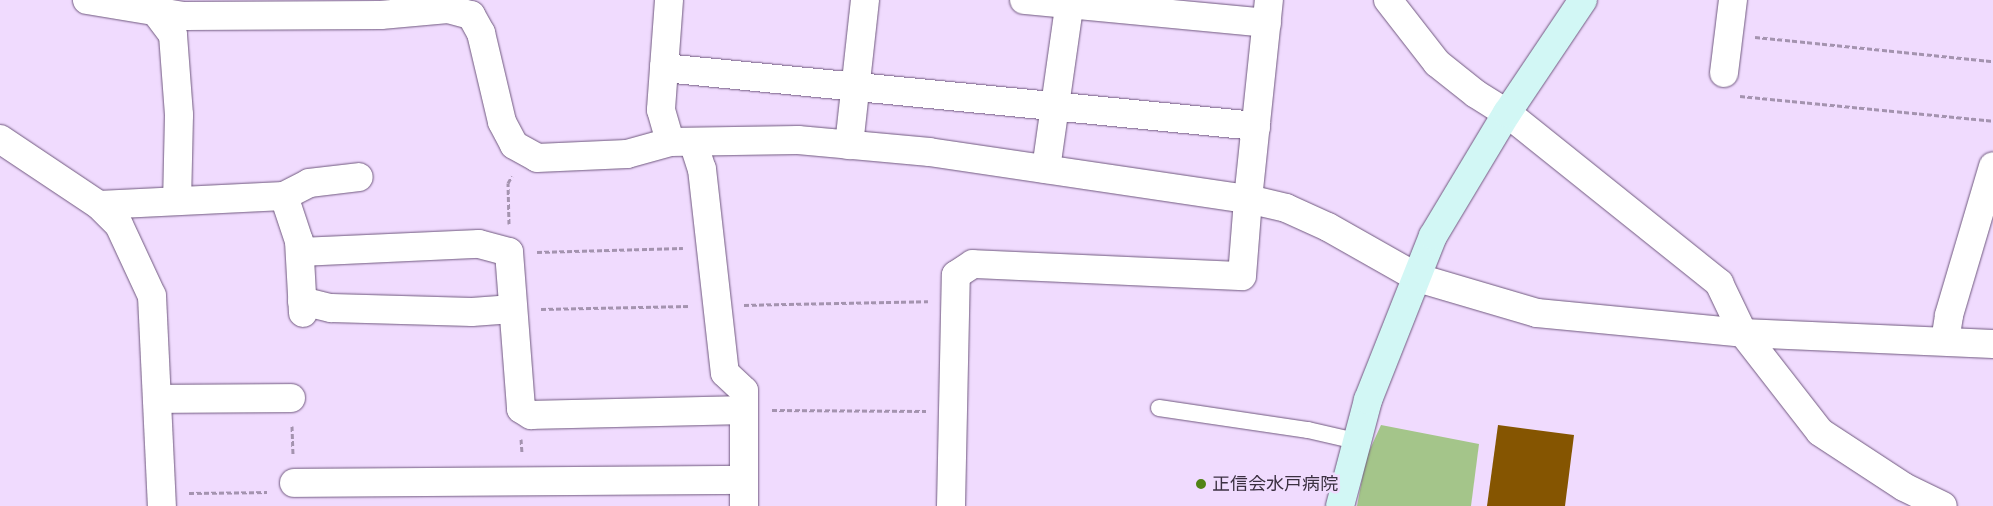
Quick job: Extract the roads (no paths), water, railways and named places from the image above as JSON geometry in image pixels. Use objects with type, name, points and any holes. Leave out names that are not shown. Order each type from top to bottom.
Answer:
[{"type":"street","points":[[86,0],[155,6],[184,16],[298,8],[381,15],[449,4],[471,15],[481,33],[502,122],[514,145],[536,158],[627,154],[682,142],[798,140],[929,152],[1248,199],[1286,208],[1328,228],[1418,278],[1537,312],[1743,333],[1993,344]]},
{"type":"street","points":[[294,483],[522,482],[744,493],[744,391],[726,373],[702,169],[661,110],[669,0]]},
{"type":"street","points":[[849,145],[857,87],[865,0]]},
{"type":"street","points":[[952,506],[956,275],[973,264],[1242,276],[1248,199],[1268,12],[1024,0]]},
{"type":"street","points":[[1388,0],[1437,63],[1476,94],[1507,113],[1719,283],[1743,333],[1820,432],[1904,487],[1943,506]]},
{"type":"street","points":[[1340,506],[1368,400],[1418,278],[1433,236],[1507,113],[1583,0]]},
{"type":"street","points":[[1724,73],[1733,0]]},
{"type":"street","points":[[1046,169],[1069,2]]},
{"type":"street","points":[[155,6],[174,36],[180,115],[178,201]]},
{"type":"street","points":[[664,68],[1256,126]]},
{"type":"street","points":[[0,139],[99,205],[119,225],[152,296],[161,500]]},
{"type":"street","points":[[1945,341],[1949,315],[1993,166]]},
{"type":"street","points":[[99,205],[284,196],[309,182],[360,177]]},
{"type":"street","points":[[284,196],[299,241],[302,307],[472,312],[513,310]]},
{"type":"street","points":[[300,252],[478,244],[509,252],[521,409],[531,415],[744,410]]},
{"type":"street","points":[[157,399],[291,398]]},
{"type":"lane","points":[[1159,408],[1308,430],[1356,441]]},
{"type":"place","name":"正信会水戸病院","points":[[1201,484]]}]
